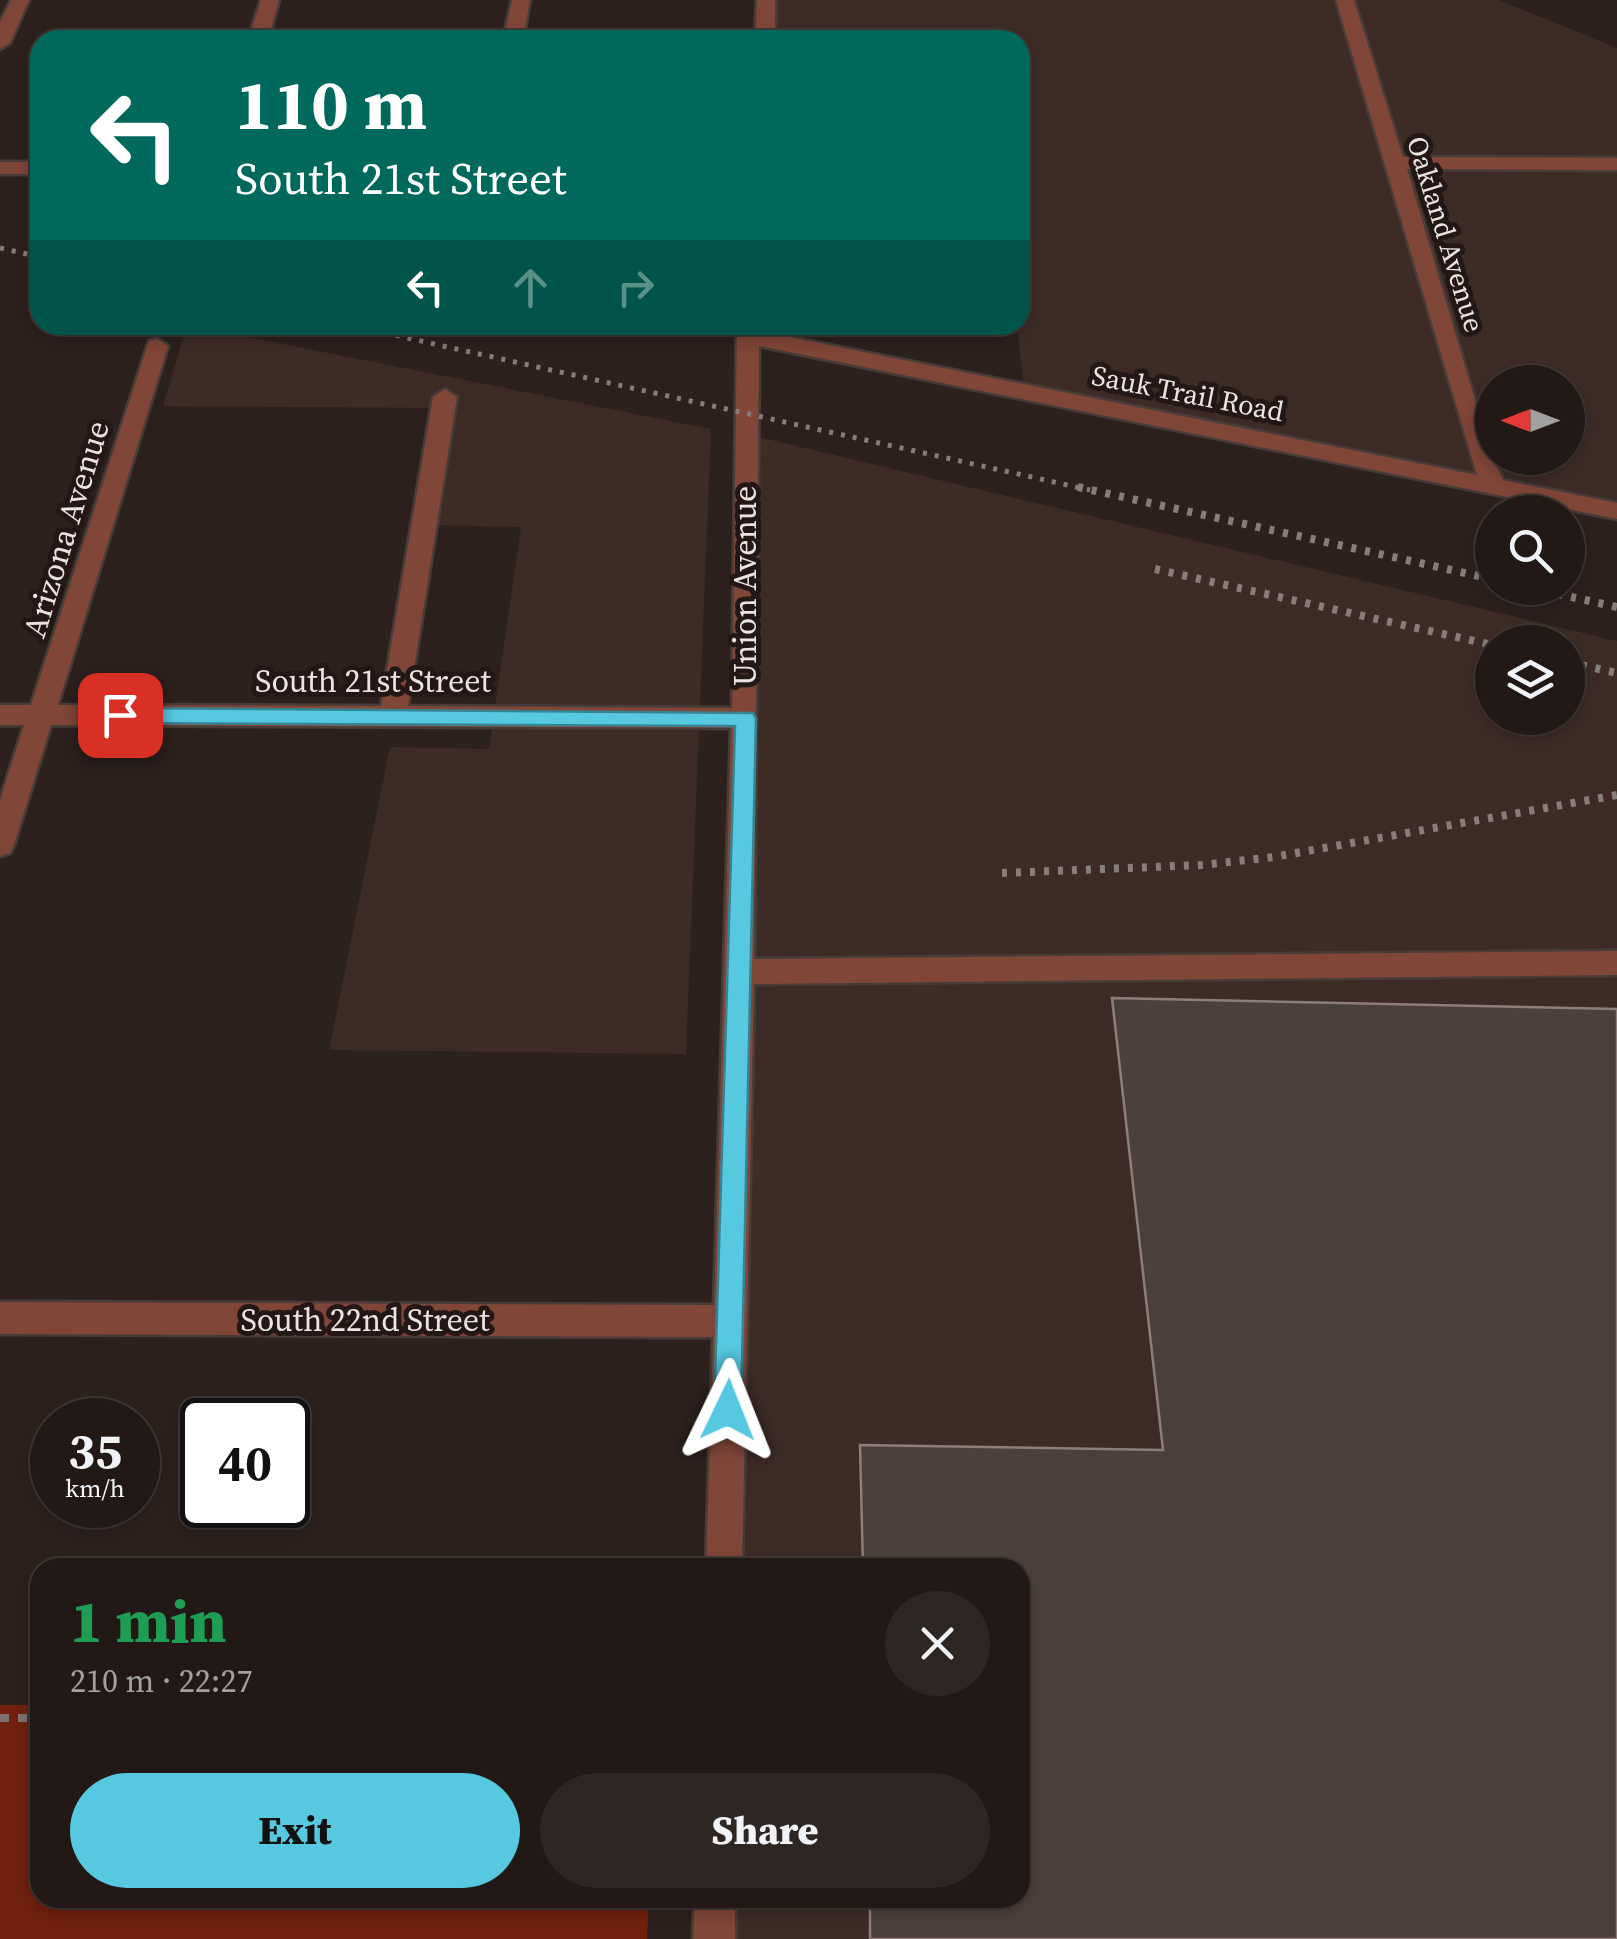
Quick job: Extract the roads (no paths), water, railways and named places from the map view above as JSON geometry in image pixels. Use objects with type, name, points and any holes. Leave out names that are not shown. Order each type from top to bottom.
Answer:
[{"type":"street","points":[[0,43],[20,0]]},
{"type":"street","points":[[261,30],[270,0]]},
{"type":"street","points":[[515,30],[521,0]]},
{"type":"street","points":[[765,30],[766,0]]},
{"type":"street","name":"Oakland Avenue","points":[[1345,0],[1492,485]]},
{"type":"street","points":[[1392,164],[1617,164]]},
{"type":"street","points":[[0,168],[30,168]]},
{"type":"street","name":"Union Avenue","points":[[724,1558],[745,718],[748,335]]},
{"type":"street","name":"Sauk Trail Road","points":[[772,335],[1617,511]]},
{"type":"street","name":"Arizona Avenue","points":[[0,845],[157,346]]},
{"type":"street","points":[[393,716],[445,397]]},
{"type":"street","name":"South 21st Street","points":[[0,715],[745,718]]},
{"type":"street","points":[[739,972],[1617,964]]},
{"type":"street","name":"South 22nd Street","points":[[0,1318],[730,1321]]},
{"type":"street","points":[[714,1939],[715,1908]]},
{"type":"railway","points":[[0,248],[30,255]]},
{"type":"railway","points":[[394,335],[1090,490]]},
{"type":"railway","points":[[1078,487],[1475,575]]},
{"type":"railway","points":[[1155,569],[1475,641]]},
{"type":"railway","points":[[1585,600],[1617,607]]},
{"type":"railway","points":[[1585,666],[1617,673]]},
{"type":"railway","points":[[1002,873],[1202,865],[1274,857],[1617,795]]}]
